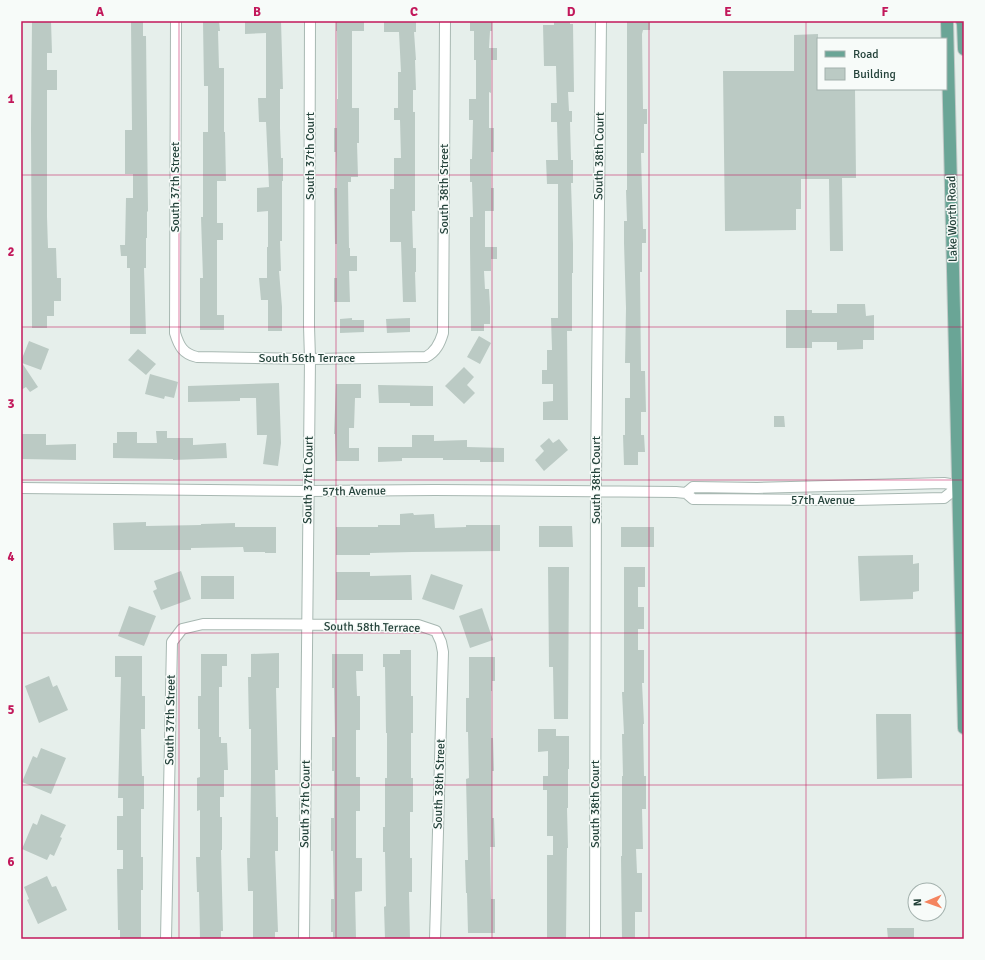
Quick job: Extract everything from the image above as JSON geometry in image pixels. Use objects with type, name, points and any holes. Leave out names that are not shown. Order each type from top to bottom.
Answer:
[{"type":"main road","name":"Lake Worth Road","points":[[947,21],[962,486],[964,728]]},
{"type":"main road","points":[[962,21],[964,49]]},
{"type":"street","name":"South 37th Street","points":[[176,21],[175,333],[178,343],[183,351]]},
{"type":"street","name":"South 37th Court","points":[[304,939],[307,491],[310,359],[308,326],[310,21]]},
{"type":"street","name":"South 38th Street","points":[[432,354],[439,345],[443,332],[445,21]]},
{"type":"street","name":"South 38th Court","points":[[595,939],[596,491],[600,21]]},
{"type":"street","name":"South 56th Terrace","points":[[183,351],[190,355],[205,358],[409,358],[426,357],[432,354]]},
{"type":"street","name":"57th Avenue","points":[[21,488],[307,491],[596,491],[686,493],[694,487],[757,488],[944,483],[962,486]]},
{"type":"street","name":"57th Avenue","points":[[686,493],[693,499],[854,500],[944,498],[962,486]]},
{"type":"street","name":"South 37th Street","points":[[166,939],[172,642],[182,629],[203,624],[307,625]]},
{"type":"street","name":"South 58th Terrace","points":[[307,625],[418,625],[436,631]]},
{"type":"street","name":"South 38th Street","points":[[435,939],[443,652],[441,642],[436,631]]},
{"type":"building","points":[[32,21],[51,21],[52,53],[47,53],[47,70],[57,70],[57,90],[47,90],[47,217],[48,248],[56,248],[57,278],[61,278],[61,301],[54,301],[54,316],[47,316],[47,328],[32,328]]},
{"type":"building","points":[[131,21],[143,21],[143,36],[146,36],[148,211],[146,268],[144,268],[146,334],[130,334],[130,268],[127,268],[127,256],[121,256],[120,245],[125,245],[126,198],[133,198],[133,174],[125,174],[125,130],[132,130]]},
{"type":"building","points":[[203,21],[219,21],[219,68],[224,68],[226,181],[217,181],[217,223],[223,223],[223,240],[217,240],[217,315],[224,315],[224,330],[200,330],[200,278],[203,278],[201,217],[203,217],[203,132],[208,132],[208,86],[204,86]]},
{"type":"building","points":[[245,21],[281,21],[283,89],[280,89],[280,128],[281,158],[283,158],[283,181],[282,241],[280,241],[281,271],[279,271],[282,331],[268,331],[268,300],[261,300],[259,278],[267,278],[268,247],[268,211],[257,212],[257,188],[269,187],[266,122],[259,122],[258,98],[266,98],[266,33],[245,34]]},
{"type":"building","points":[[336,21],[364,21],[364,31],[352,31],[352,108],[359,108],[359,143],[357,143],[358,177],[351,177],[351,182],[348,182],[349,248],[350,256],[357,256],[357,271],[349,271],[350,302],[334,302],[334,278],[337,278],[334,188],[337,188],[336,152],[334,152],[334,128],[337,128],[338,99]]},
{"type":"building","points":[[384,21],[416,21],[416,32],[414,32],[416,90],[413,90],[413,112],[415,112],[415,211],[412,211],[413,248],[416,248],[416,302],[403,302],[401,242],[390,242],[390,189],[394,189],[394,158],[401,158],[400,120],[394,120],[394,108],[398,108],[398,72],[401,72],[399,32],[384,32]]},
{"type":"building","points":[[470,21],[492,21],[489,48],[497,48],[497,60],[491,60],[491,93],[489,92],[489,128],[494,128],[494,152],[491,152],[491,188],[494,188],[494,211],[485,211],[485,247],[497,247],[497,259],[491,259],[491,271],[484,271],[485,289],[489,289],[490,324],[484,324],[484,331],[471,331],[470,217],[473,217],[470,159],[472,159],[473,120],[469,120],[469,99],[476,99],[476,60],[474,60],[474,31],[470,31]]},
{"type":"building","points":[[554,21],[570,21],[570,24],[573,24],[574,92],[568,92],[569,111],[572,111],[572,122],[570,122],[571,160],[573,160],[573,183],[571,183],[573,273],[572,331],[567,331],[568,420],[543,420],[543,402],[553,401],[553,384],[542,384],[542,370],[547,370],[547,350],[552,350],[551,318],[558,318],[558,184],[547,184],[546,160],[558,160],[557,122],[551,122],[551,103],[557,103],[556,66],[544,66],[543,25],[554,25]]},
{"type":"building","points":[[627,21],[650,21],[650,30],[643,30],[642,34],[643,109],[647,109],[647,124],[644,124],[644,153],[641,153],[643,229],[646,229],[646,243],[642,243],[642,272],[640,272],[641,371],[645,371],[646,412],[641,412],[641,435],[644,435],[645,452],[638,452],[638,465],[624,465],[623,435],[625,435],[625,398],[630,398],[630,363],[625,363],[626,308],[624,243],[624,221],[627,221]]},
{"type":"building","points":[[818,34],[817,90],[855,90],[856,178],[842,178],[843,251],[830,251],[829,179],[801,179],[801,209],[796,209],[796,230],[725,231],[723,71],[794,71],[794,35]]},
{"type":"building","points":[[837,304],[865,304],[866,316],[874,315],[874,340],[863,340],[863,349],[837,350],[837,342],[812,342],[812,348],[786,348],[786,310],[812,310],[812,313],[837,313]]},
{"type":"building","points":[[352,318],[352,320],[364,320],[364,332],[340,333],[340,319]]},
{"type":"building","points":[[410,318],[410,332],[387,333],[386,319]]},
{"type":"building","points":[[479,336],[491,343],[480,364],[467,357]]},
{"type":"building","points":[[29,341],[49,349],[41,370],[22,363],[38,387],[30,392],[26,387],[21,390],[21,361]]},
{"type":"building","points":[[138,349],[156,364],[146,375],[128,360]]},
{"type":"building","points":[[464,367],[474,377],[467,385],[475,393],[464,404],[445,386]]},
{"type":"building","points":[[150,374],[178,382],[174,398],[165,396],[164,399],[145,394]]},
{"type":"building","points":[[279,383],[281,443],[278,466],[263,464],[267,435],[257,435],[256,398],[240,398],[240,401],[188,402],[188,386]]},
{"type":"building","points":[[336,384],[361,384],[361,398],[355,398],[354,428],[349,428],[349,448],[359,448],[359,461],[336,461],[334,434]]},
{"type":"building","points":[[378,385],[433,386],[433,406],[410,406],[410,403],[379,403]]},
{"type":"building","points":[[774,416],[784,416],[785,427],[774,427]]},
{"type":"building","points":[[156,431],[167,431],[167,438],[193,438],[193,445],[226,443],[227,458],[173,460],[113,458],[113,443],[117,443],[117,432],[137,432],[137,443],[157,443]]},
{"type":"building","points":[[22,434],[46,434],[46,445],[76,444],[76,460],[22,459]]},
{"type":"building","points":[[412,435],[434,435],[434,441],[467,440],[467,447],[504,448],[504,462],[480,462],[480,460],[443,460],[443,458],[402,458],[402,461],[378,462],[378,447],[412,447]]},
{"type":"building","points":[[549,438],[553,443],[559,439],[568,450],[544,471],[535,460],[544,451],[540,446]]},
{"type":"building","points":[[413,513],[414,515],[434,514],[435,528],[466,527],[466,525],[500,525],[500,551],[336,555],[336,527],[378,527],[378,525],[400,525],[400,514]]},
{"type":"building","points":[[146,522],[146,526],[235,523],[235,527],[276,527],[276,553],[244,552],[243,547],[191,548],[191,550],[114,550],[113,523]]},
{"type":"building","points":[[539,526],[572,526],[573,547],[539,547]]},
{"type":"building","points":[[621,527],[654,527],[654,547],[621,547]]},
{"type":"building","points":[[913,555],[913,564],[919,563],[919,591],[913,592],[913,599],[860,601],[858,556]]},
{"type":"building","points":[[548,567],[569,567],[568,719],[554,719],[553,667],[549,667]]},
{"type":"building","points":[[624,567],[645,567],[645,587],[638,587],[638,607],[644,607],[644,629],[638,629],[638,650],[644,650],[644,683],[642,683],[646,809],[642,809],[643,849],[636,849],[637,873],[642,873],[642,912],[635,912],[635,939],[622,939],[621,856],[623,776],[622,734],[624,734],[622,692],[624,692]]},
{"type":"building","points":[[181,571],[191,599],[161,610],[153,591],[157,589],[154,581]]},
{"type":"building","points":[[336,572],[370,572],[370,576],[411,575],[412,600],[336,600]]},
{"type":"building","points":[[431,574],[463,585],[454,610],[422,599]]},
{"type":"building","points":[[201,576],[234,576],[234,599],[201,599]]},
{"type":"building","points":[[129,606],[156,616],[144,646],[118,636]]},
{"type":"building","points":[[482,608],[493,640],[470,648],[459,616]]},
{"type":"building","points":[[400,650],[411,650],[411,696],[413,696],[411,778],[413,778],[413,812],[410,812],[412,892],[409,892],[410,939],[385,939],[384,907],[386,906],[383,827],[385,827],[387,733],[385,667],[383,667],[383,654],[400,654]]},
{"type":"building","points":[[279,653],[279,688],[276,688],[278,770],[275,770],[276,817],[278,817],[278,851],[275,851],[278,932],[275,932],[275,939],[253,939],[253,891],[248,891],[247,858],[250,858],[251,777],[251,729],[249,729],[248,677],[251,677],[251,654]]},
{"type":"building","points":[[201,654],[227,654],[227,666],[222,666],[222,687],[219,687],[219,737],[221,737],[221,743],[227,743],[228,770],[224,770],[224,797],[220,797],[220,817],[222,817],[221,850],[223,931],[221,931],[221,939],[200,939],[199,892],[197,892],[196,857],[200,857],[200,810],[197,811],[197,778],[200,777],[198,696],[201,696]]},
{"type":"building","points":[[332,654],[363,654],[363,671],[356,671],[357,696],[360,696],[360,730],[356,730],[356,777],[360,777],[360,811],[356,811],[356,858],[362,858],[362,891],[355,892],[356,939],[333,939],[333,932],[331,932],[331,899],[334,899],[333,851],[331,851],[331,818],[334,818],[332,737],[335,737],[334,688],[332,688]]},
{"type":"building","points":[[115,656],[142,656],[142,696],[145,696],[145,729],[141,729],[142,776],[144,776],[144,809],[141,809],[143,890],[141,890],[141,939],[120,939],[120,930],[118,930],[117,869],[123,869],[123,850],[117,850],[117,816],[123,816],[123,798],[118,798],[121,677],[115,677]]},
{"type":"building","points":[[469,657],[495,657],[495,681],[492,681],[491,691],[491,738],[493,738],[494,771],[492,771],[492,818],[494,818],[495,847],[490,847],[491,899],[495,899],[495,933],[468,933],[465,860],[468,860],[466,779],[469,778],[468,732],[466,732],[466,698],[469,698]]},
{"type":"building","points":[[49,676],[53,687],[57,685],[68,710],[39,723],[25,686]]},
{"type":"building","points":[[876,714],[911,714],[912,778],[877,779]]},
{"type":"building","points":[[538,729],[556,729],[556,736],[569,736],[566,939],[547,939],[547,855],[553,855],[553,836],[547,836],[547,790],[543,790],[543,776],[548,776],[548,751],[538,752]]},
{"type":"building","points":[[41,748],[66,758],[51,794],[22,782],[33,756],[37,758]]},
{"type":"building","points":[[41,814],[66,825],[60,837],[62,838],[54,856],[50,854],[47,860],[22,849],[33,823],[37,825]]},
{"type":"building","points":[[47,876],[52,887],[56,886],[67,910],[38,924],[27,900],[29,899],[24,887]]},
{"type":"building","points":[[887,928],[914,928],[914,939],[888,939]]}]
